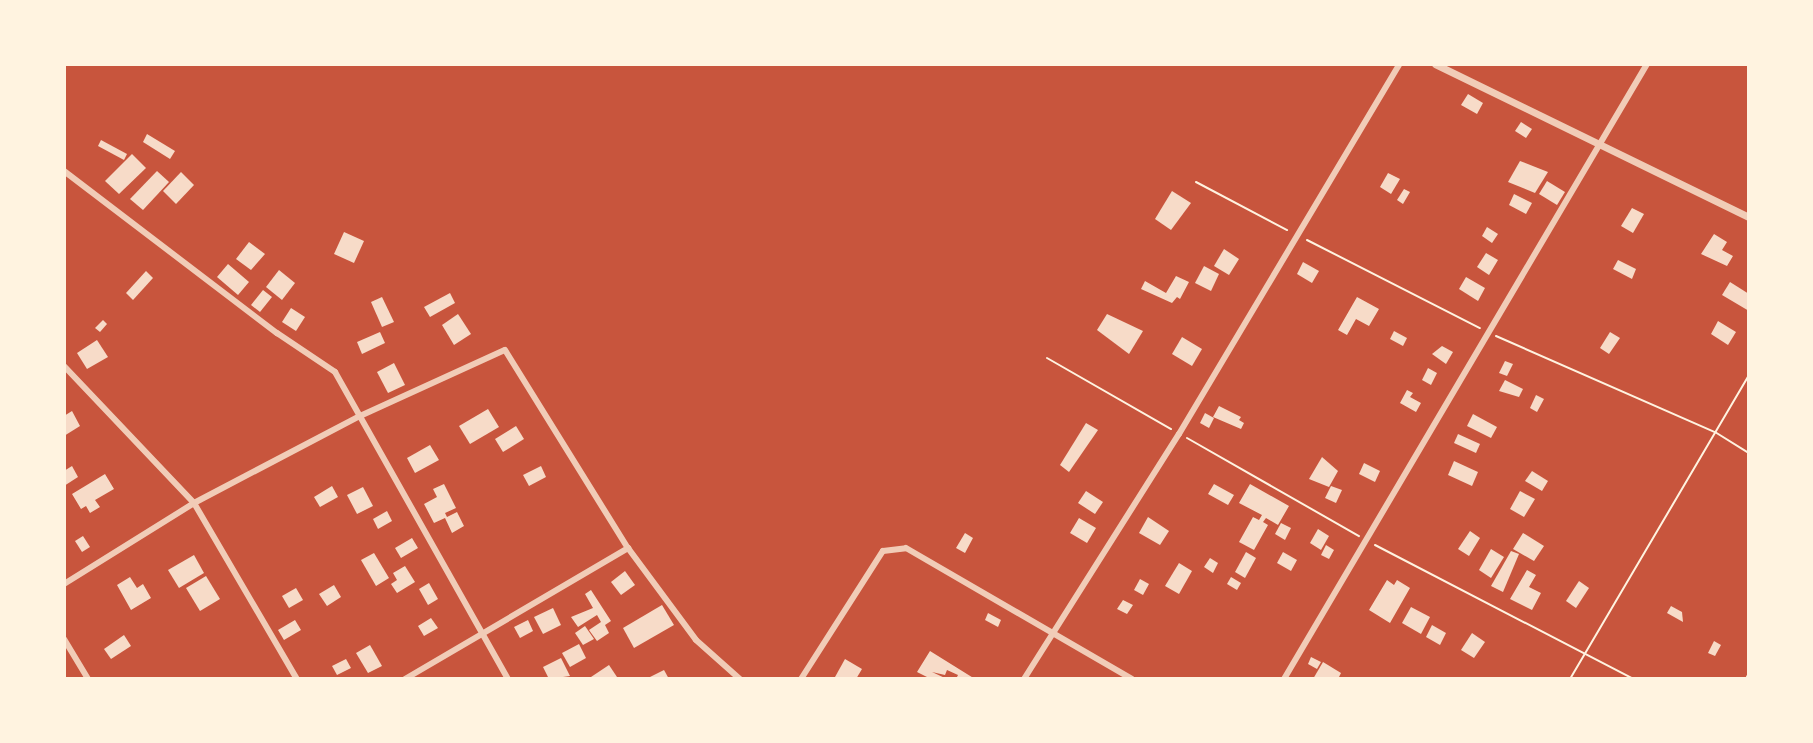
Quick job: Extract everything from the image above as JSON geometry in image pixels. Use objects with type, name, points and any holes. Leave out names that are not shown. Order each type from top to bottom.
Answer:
[{"type":"street","points":[[1024,679],[1179,434],[1400,64]]},
{"type":"street","points":[[1435,64],[1749,217]]},
{"type":"street","points":[[1284,679],[1647,64]]},
{"type":"street","points":[[64,171],[277,333],[335,372],[508,679]]},
{"type":"street","points":[[64,584],[194,503],[360,416],[505,350],[628,548],[696,640],[740,679]]},
{"type":"street","points":[[64,366],[194,503],[297,679]]},
{"type":"street","points":[[405,679],[628,548]]},
{"type":"street","points":[[801,679],[883,551],[906,548],[1132,679]]},
{"type":"street","points":[[64,639],[88,679]]},
{"type":"path","points":[[1196,182],[1488,333],[1715,432],[1749,453]]},
{"type":"path","points":[[1047,358],[1368,541],[1633,679]]},
{"type":"path","points":[[1570,679],[1749,375]]},
{"type":"path","points":[[1746,679],[1749,673]]},
{"type":"building","points":[[1468,94],[1483,103],[1477,114],[1461,105]]},
{"type":"building","points":[[1521,122],[1532,129],[1526,138],[1515,131]]},
{"type":"building","points":[[147,134],[175,151],[170,159],[143,142]]},
{"type":"building","points":[[101,140],[127,154],[124,160],[98,146]]},
{"type":"building","points":[[132,154],[146,168],[119,194],[105,181]]},
{"type":"building","points":[[1520,161],[1548,172],[1535,193],[1508,182]]},
{"type":"building","points":[[157,171],[169,182],[143,210],[130,199]]},
{"type":"building","points":[[181,172],[194,185],[176,204],[163,191]]},
{"type":"building","points":[[1388,173],[1400,179],[1391,194],[1380,187]]},
{"type":"building","points":[[1547,181],[1565,192],[1557,205],[1539,194]]},
{"type":"building","points":[[1404,189],[1410,192],[1403,204],[1397,200]]},
{"type":"building","points":[[1172,191],[1191,203],[1171,230],[1155,219]]},
{"type":"building","points":[[1514,194],[1532,203],[1526,214],[1509,205]]},
{"type":"building","points":[[1632,208],[1644,214],[1633,233],[1621,226]]},
{"type":"building","points":[[1487,227],[1498,234],[1492,243],[1482,236]]},
{"type":"building","points":[[344,232],[364,241],[354,263],[334,254]]},
{"type":"building","points":[[1714,234],[1727,242],[1722,250],[1733,256],[1727,266],[1701,254]]},
{"type":"building","points":[[249,242],[265,254],[251,270],[236,259]]},
{"type":"building","points":[[1224,249],[1239,259],[1229,275],[1214,266]]},
{"type":"building","points":[[1486,253],[1498,260],[1489,275],[1477,267]]},
{"type":"building","points":[[1618,260],[1636,269],[1632,279],[1613,269]]},
{"type":"building","points":[[1303,262],[1319,271],[1312,283],[1297,274]]},
{"type":"building","points":[[228,264],[249,282],[238,295],[217,277]]},
{"type":"building","points":[[1204,266],[1219,274],[1211,291],[1195,283]]},
{"type":"building","points":[[279,270],[295,283],[282,300],[266,287]]},
{"type":"building","points":[[146,271],[153,278],[133,300],[126,293]]},
{"type":"building","points":[[1176,276],[1189,282],[1180,299],[1177,297],[1172,303],[1141,289],[1145,281],[1166,293]]},
{"type":"building","points":[[1466,277],[1485,288],[1478,301],[1459,289]]},
{"type":"building","points":[[1730,282],[1749,294],[1749,311],[1722,295]]},
{"type":"building","points":[[263,290],[272,297],[260,312],[251,305]]},
{"type":"building","points":[[450,293],[455,303],[430,317],[424,307]]},
{"type":"building","points":[[382,297],[394,322],[382,327],[371,302]]},
{"type":"building","points":[[1357,297],[1379,309],[1369,326],[1356,319],[1347,335],[1338,330]]},
{"type":"building","points":[[291,308],[305,317],[296,331],[282,322]]},
{"type":"building","points":[[458,314],[471,334],[454,345],[442,325]]},
{"type":"building","points":[[1107,314],[1143,331],[1129,354],[1097,330]]},
{"type":"building","points":[[103,320],[107,324],[100,332],[95,328]]},
{"type":"building","points":[[1718,321],[1736,332],[1728,345],[1711,334]]},
{"type":"building","points":[[1394,331],[1407,338],[1403,346],[1390,339]]},
{"type":"building","points":[[380,332],[385,343],[362,354],[357,342]]},
{"type":"building","points":[[1610,332],[1620,338],[1609,354],[1600,348]]},
{"type":"building","points":[[1182,337],[1202,349],[1192,366],[1172,354]]},
{"type":"building","points":[[97,340],[108,357],[87,369],[77,353]]},
{"type":"building","points":[[1442,346],[1453,352],[1446,364],[1432,354]]},
{"type":"building","points":[[1505,361],[1513,364],[1507,376],[1499,373]]},
{"type":"building","points":[[394,363],[405,385],[388,393],[377,372]]},
{"type":"building","points":[[1428,368],[1437,373],[1431,385],[1422,380]]},
{"type":"building","points":[[1505,380],[1523,389],[1519,397],[1499,391]]},
{"type":"building","points":[[1407,390],[1413,393],[1410,397],[1421,403],[1416,412],[1400,403]]},
{"type":"building","points":[[1536,395],[1544,399],[1537,412],[1530,408]]},
{"type":"building","points":[[1219,406],[1241,417],[1239,420],[1244,423],[1241,429],[1213,417]]},
{"type":"building","points":[[488,409],[499,427],[470,444],[459,426]]},
{"type":"building","points":[[72,411],[80,426],[64,436],[64,416]]},
{"type":"building","points":[[1205,413],[1214,418],[1209,428],[1200,423]]},
{"type":"building","points":[[1473,414],[1497,427],[1491,438],[1467,426]]},
{"type":"building","points":[[1086,423],[1098,430],[1069,472],[1060,465]]},
{"type":"building","points":[[516,426],[524,439],[503,452],[495,439]]},
{"type":"building","points":[[1458,434],[1480,444],[1476,453],[1454,443]]},
{"type":"building","points":[[430,445],[439,460],[415,473],[407,458]]},
{"type":"building","points":[[1322,457],[1338,471],[1329,487],[1309,479]]},
{"type":"building","points":[[1454,461],[1478,472],[1472,486],[1448,475]]},
{"type":"building","points":[[1364,463],[1380,471],[1375,482],[1359,474]]},
{"type":"building","points":[[72,466],[78,477],[64,486],[64,471]]},
{"type":"building","points":[[541,466],[546,477],[529,486],[523,475]]},
{"type":"building","points":[[1532,471],[1548,481],[1542,491],[1525,481]]},
{"type":"building","points":[[105,474],[114,489],[95,500],[100,507],[90,513],[86,506],[81,509],[72,494]]},
{"type":"building","points":[[444,484],[456,508],[445,513],[447,517],[457,512],[464,526],[452,533],[445,518],[434,523],[424,504],[437,497],[433,489]]},
{"type":"building","points":[[1214,484],[1234,495],[1228,505],[1208,494]]},
{"type":"building","points":[[1250,484],[1289,506],[1278,525],[1266,518],[1263,522],[1268,525],[1254,550],[1239,542],[1253,517],[1259,520],[1262,515],[1239,503]]},
{"type":"building","points":[[332,486],[338,497],[320,507],[314,497]]},
{"type":"building","points":[[1331,486],[1342,490],[1336,503],[1325,498]]},
{"type":"building","points":[[363,487],[373,506],[357,514],[347,495]]},
{"type":"building","points":[[1086,491],[1103,502],[1095,514],[1078,503]]},
{"type":"building","points":[[1520,491],[1535,499],[1524,517],[1510,509]]},
{"type":"building","points":[[387,511],[392,521],[378,529],[373,519]]},
{"type":"building","points":[[1148,517],[1169,531],[1160,545],[1139,533]]},
{"type":"building","points":[[1079,518],[1096,528],[1087,543],[1070,533]]},
{"type":"building","points":[[1281,523],[1291,528],[1285,540],[1275,534]]},
{"type":"building","points":[[1318,529],[1329,536],[1321,550],[1310,543]]},
{"type":"building","points":[[1470,531],[1480,538],[1469,556],[1458,549]]},
{"type":"building","points":[[965,533],[973,538],[965,553],[956,548]]},
{"type":"building","points":[[1523,533],[1544,546],[1534,561],[1513,549]]},
{"type":"building","points":[[83,536],[90,547],[82,552],[75,541]]},
{"type":"building","points":[[412,538],[418,548],[401,558],[395,548]]},
{"type":"building","points":[[1326,545],[1334,550],[1329,559],[1321,555]]},
{"type":"building","points":[[1491,549],[1504,557],[1491,578],[1479,570]]},
{"type":"building","points":[[1511,551],[1519,554],[1503,592],[1491,586]]},
{"type":"building","points":[[1246,552],[1256,558],[1245,578],[1235,572]]},
{"type":"building","points":[[1283,552],[1297,560],[1291,571],[1277,563]]},
{"type":"building","points":[[374,553],[389,578],[376,586],[361,560]]},
{"type":"building","points":[[194,555],[204,573],[179,588],[168,570]]},
{"type":"building","points":[[1210,558],[1218,563],[1213,573],[1204,567]]},
{"type":"building","points":[[1179,563],[1192,571],[1179,594],[1165,586]]},
{"type":"building","points":[[405,566],[415,582],[397,593],[391,584],[397,580],[393,573]]},
{"type":"building","points":[[1527,570],[1536,575],[1529,587],[1541,593],[1532,610],[1510,599]]},
{"type":"building","points":[[625,571],[635,585],[621,595],[611,582]]},
{"type":"building","points":[[206,576],[220,599],[200,611],[186,588]]},
{"type":"building","points":[[130,577],[137,588],[143,584],[151,598],[131,610],[117,585]]},
{"type":"building","points":[[1231,577],[1241,583],[1237,590],[1227,584]]},
{"type":"building","points":[[1140,579],[1149,584],[1143,595],[1134,590]]},
{"type":"building","points":[[1387,580],[1394,585],[1397,580],[1410,588],[1390,623],[1369,610]]},
{"type":"building","points":[[1579,581],[1589,588],[1576,608],[1566,601]]},
{"type":"building","points":[[429,583],[438,599],[428,605],[419,589]]},
{"type":"building","points":[[334,585],[341,597],[327,606],[319,594]]},
{"type":"building","points":[[296,588],[303,600],[289,608],[282,596]]},
{"type":"building","points":[[591,590],[611,621],[605,625],[609,633],[597,641],[589,630],[601,622],[597,615],[578,627],[571,617],[593,608],[585,594]]},
{"type":"building","points":[[1123,600],[1133,605],[1127,614],[1117,609]]},
{"type":"building","points":[[662,605],[674,625],[634,648],[623,628]]},
{"type":"building","points":[[1671,606],[1682,612],[1683,622],[1667,613]]},
{"type":"building","points":[[1411,607],[1430,617],[1421,634],[1402,623]]},
{"type":"building","points":[[553,608],[561,625],[543,634],[534,617]]},
{"type":"building","points":[[988,613],[1001,620],[998,627],[985,620]]},
{"type":"building","points":[[431,618],[438,628],[424,636],[418,626]]},
{"type":"building","points":[[295,620],[301,630],[284,640],[278,630]]},
{"type":"building","points":[[528,620],[533,631],[520,638],[514,627]]},
{"type":"building","points":[[1432,625],[1446,633],[1440,645],[1426,637]]},
{"type":"building","points":[[585,626],[594,639],[583,645],[575,633]]},
{"type":"building","points":[[1472,633],[1485,642],[1474,658],[1461,650]]},
{"type":"building","points":[[124,635],[131,646],[111,659],[104,649]]},
{"type":"building","points":[[1714,641],[1721,645],[1715,656],[1708,653]]},
{"type":"building","points":[[579,644],[586,658],[570,667],[562,653]]},
{"type":"building","points":[[370,645],[382,666],[368,673],[356,653]]},
{"type":"building","points":[[930,651],[975,679],[956,679],[958,675],[947,670],[945,675],[932,672],[947,679],[931,679],[917,672]]},
{"type":"building","points":[[1311,657],[1321,662],[1317,669],[1308,664]]},
{"type":"building","points":[[561,658],[570,676],[549,679],[543,667]]},
{"type":"building","points":[[346,659],[351,668],[337,675],[332,666]]},
{"type":"building","points":[[845,659],[862,669],[856,679],[835,677]]},
{"type":"building","points":[[1323,662],[1341,673],[1338,679],[1313,679]]},
{"type":"building","points":[[609,665],[617,677],[588,679]]},
{"type":"building","points":[[664,670],[669,679],[646,679]]}]
